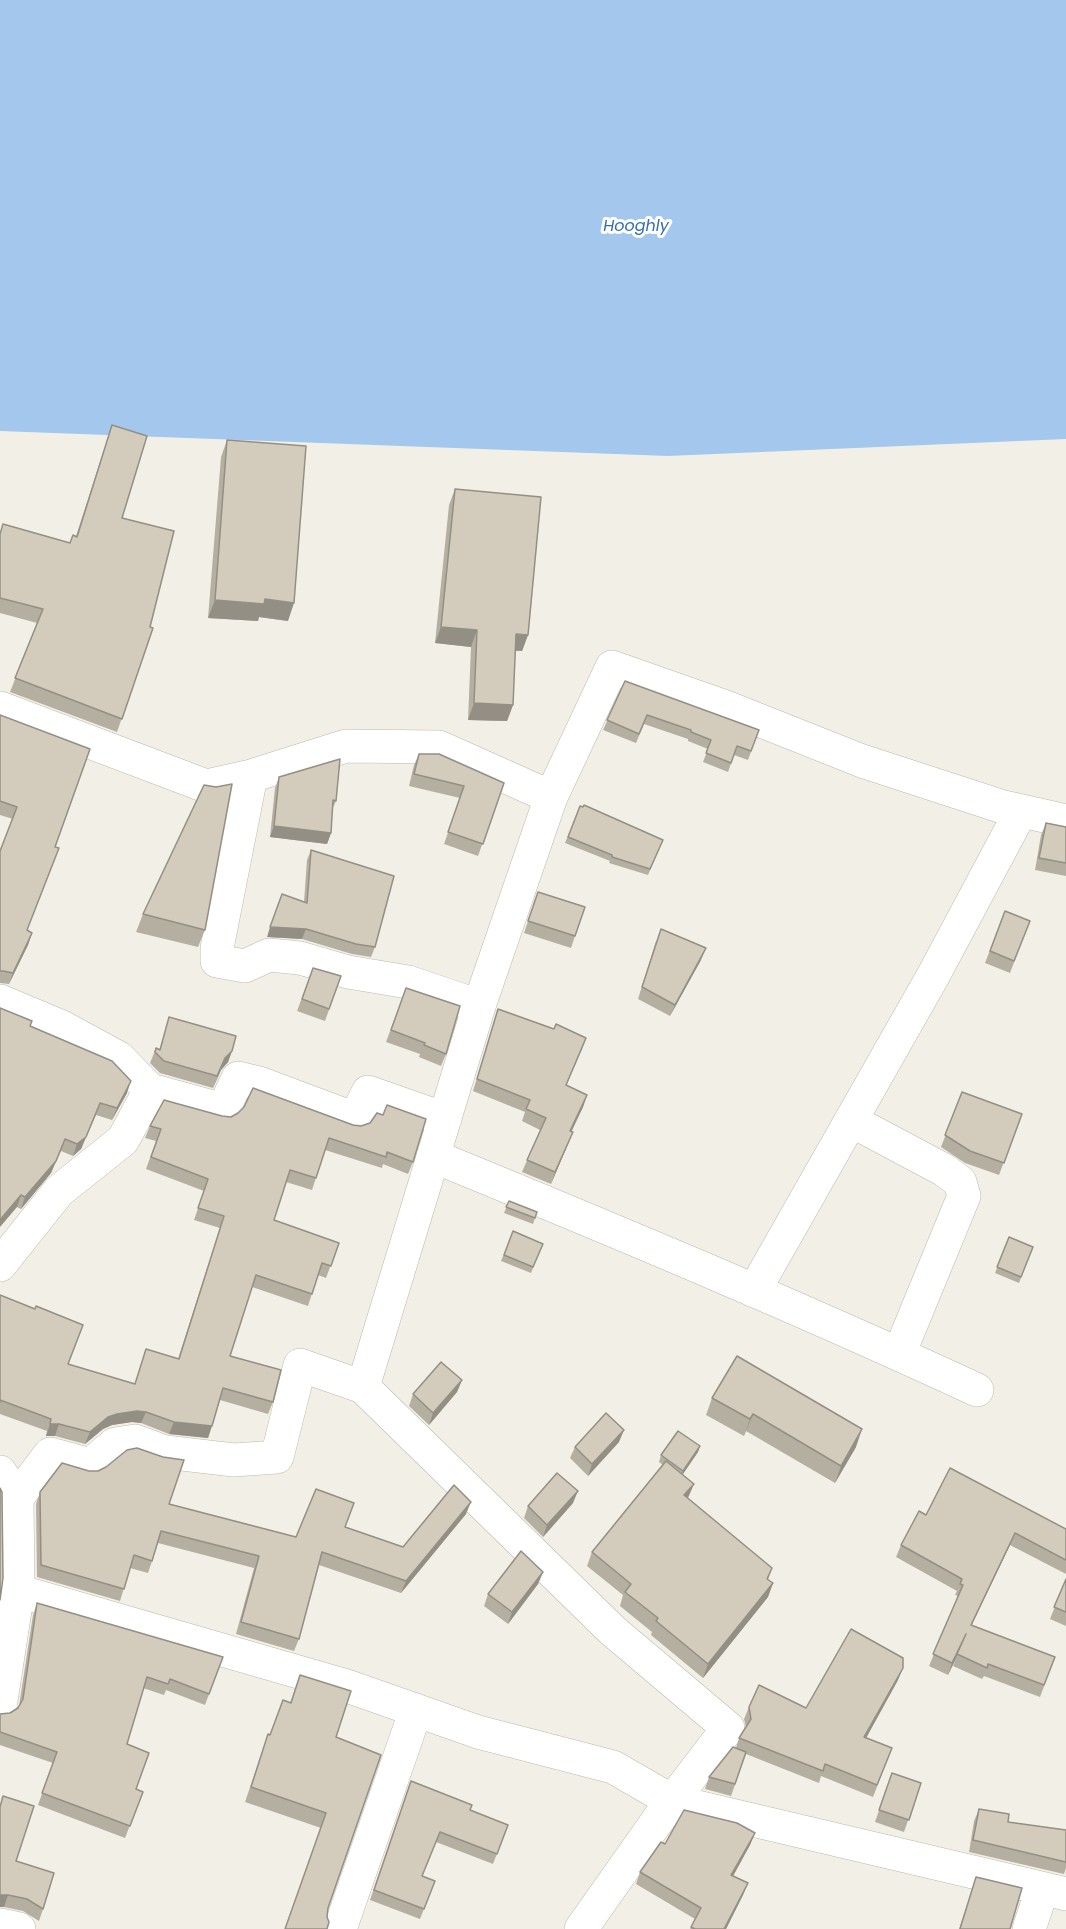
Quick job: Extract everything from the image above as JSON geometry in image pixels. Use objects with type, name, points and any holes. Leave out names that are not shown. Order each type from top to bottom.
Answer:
[{"type":"street","points":[[363,1387],[479,1006],[551,797],[612,667],[726,706],[862,761],[1000,806],[1066,820]]},
{"type":"street","points":[[0,708],[206,786],[251,776],[346,746],[439,747],[551,797]]},
{"type":"street","points":[[251,776],[216,961],[244,966],[269,955],[300,958],[348,972],[408,982],[479,1006]]},
{"type":"street","points":[[754,1291],[928,986],[1021,811]]},
{"type":"street","points":[[0,1001],[62,1027],[119,1058],[150,1090],[223,1110],[238,1078],[259,1083],[355,1119],[368,1092],[445,1119]]},
{"type":"street","points":[[0,1265],[59,1191],[123,1140],[150,1090]]},
{"type":"street","points":[[852,1121],[944,1170],[960,1182],[964,1196],[898,1354]]},
{"type":"street","points":[[433,1156],[679,1257],[977,1390]]},
{"type":"street","points":[[0,1707],[18,1591],[8,1485],[50,1454],[90,1465],[115,1444],[135,1441],[165,1452],[234,1460],[277,1457],[300,1365],[363,1387],[613,1631],[728,1728],[672,1801],[581,1929]]},
{"type":"street","points":[[18,1591],[348,1686],[478,1732],[613,1767],[672,1801],[1054,1892],[1029,1929]]},
{"type":"street","points":[[340,1929],[416,1710]]},
{"type":"street","points":[[0,1925],[19,1929]]},
{"type":"water","name":"Hooghly","points":[[0,0],[1066,0],[1066,439],[668,456],[0,431]]},
{"type":"building","points":[[112,425],[147,436],[122,518],[174,531],[150,627],[153,628],[122,719],[15,678],[43,609],[0,598],[0,534],[3,524],[70,543],[73,535],[77,537]]},
{"type":"building","points":[[227,440],[306,446],[294,603],[265,599],[264,604],[215,600]]},
{"type":"building","points":[[455,489],[541,497],[528,635],[516,634],[513,705],[474,703],[477,630],[441,627]]},
{"type":"building","points":[[625,681],[759,730],[751,751],[737,746],[731,763],[706,753],[711,740],[691,730],[647,715],[639,734],[607,720]]},
{"type":"building","points":[[0,715],[90,749],[55,847],[59,848],[27,930],[32,933],[13,973],[0,971],[0,851],[17,807],[0,801]]},
{"type":"building","points":[[419,754],[439,754],[504,783],[483,844],[448,832],[464,786],[414,774]]},
{"type":"building","points":[[340,759],[336,801],[333,800],[331,833],[274,826],[279,777]]},
{"type":"building","points":[[232,784],[205,930],[143,914],[204,785],[216,787]]},
{"type":"building","points":[[584,805],[663,840],[650,869],[612,857],[612,855],[568,837],[580,806]]},
{"type":"building","points":[[1046,823],[1066,827],[1066,863],[1039,858]]},
{"type":"building","points":[[311,850],[394,876],[375,947],[356,944],[306,929],[270,927],[282,894],[307,903]]},
{"type":"building","points":[[538,892],[585,907],[575,936],[528,921]]},
{"type":"building","points":[[1005,911],[1030,921],[1014,961],[990,951]]},
{"type":"building","points":[[661,929],[706,948],[675,1005],[642,987]]},
{"type":"building","points":[[313,968],[341,976],[329,1009],[302,999]]},
{"type":"building","points":[[406,988],[460,1006],[446,1054],[391,1030]]},
{"type":"building","points":[[0,1008],[32,1021],[30,1026],[112,1061],[131,1081],[117,1108],[100,1103],[86,1137],[77,1144],[65,1139],[56,1161],[25,1197],[21,1195],[0,1220]]},
{"type":"building","points":[[498,1009],[554,1029],[556,1024],[586,1038],[566,1085],[587,1095],[570,1131],[573,1132],[555,1172],[527,1160],[546,1118],[526,1109],[530,1100],[477,1079]]},
{"type":"building","points":[[169,1017],[236,1036],[232,1051],[225,1058],[217,1076],[164,1061],[155,1052],[156,1048],[160,1050]]},
{"type":"building","points":[[253,1088],[353,1125],[361,1126],[370,1123],[377,1113],[383,1115],[387,1105],[426,1119],[413,1162],[387,1152],[386,1157],[329,1138],[316,1178],[290,1170],[274,1220],[339,1243],[331,1266],[322,1263],[312,1294],[256,1275],[230,1356],[281,1370],[273,1402],[223,1388],[212,1426],[174,1422],[137,1411],[108,1417],[90,1432],[50,1424],[51,1419],[0,1400],[0,1295],[35,1309],[36,1306],[83,1325],[68,1364],[135,1384],[146,1349],[179,1359],[224,1216],[198,1208],[208,1179],[151,1157],[161,1129],[150,1126],[164,1100],[231,1117],[244,1107]]},
{"type":"building","points":[[962,1092],[1022,1114],[1004,1163],[970,1151],[945,1135]]},
{"type":"building","points":[[509,1201],[537,1212],[535,1218],[506,1207]]},
{"type":"building","points":[[513,1231],[543,1244],[533,1267],[504,1255]]},
{"type":"building","points":[[1009,1237],[1033,1247],[1021,1277],[997,1267]]},
{"type":"building","points":[[737,1356],[862,1429],[841,1466],[753,1414],[750,1419],[712,1398]]},
{"type":"building","points":[[441,1362],[462,1380],[433,1413],[413,1394]]},
{"type":"building","points":[[606,1413],[624,1430],[592,1464],[575,1447]]},
{"type":"building","points":[[678,1431],[700,1446],[683,1471],[661,1455]]},
{"type":"building","points":[[137,1448],[163,1457],[184,1460],[169,1504],[296,1537],[316,1489],[354,1503],[345,1527],[403,1547],[454,1485],[471,1502],[406,1581],[322,1552],[299,1639],[241,1622],[259,1556],[161,1531],[152,1561],[134,1555],[124,1589],[41,1565],[40,1492],[62,1463],[89,1471],[98,1471],[127,1450]]},
{"type":"building","points":[[666,1461],[694,1484],[684,1495],[772,1568],[767,1579],[773,1583],[708,1664],[656,1621],[658,1618],[625,1592],[631,1584],[592,1552]]},
{"type":"building","points":[[950,1468],[1066,1529],[1066,1560],[1015,1533],[971,1625],[1055,1657],[1044,1685],[988,1664],[987,1668],[957,1654],[966,1634],[952,1663],[933,1654],[963,1585],[960,1584],[962,1579],[901,1545],[919,1511],[926,1515]]},
{"type":"building","points":[[557,1473],[578,1491],[547,1525],[528,1506]]},
{"type":"building","points":[[0,1488],[2,1492],[3,1578],[0,1600]]},
{"type":"building","points":[[521,1551],[543,1572],[512,1612],[488,1594]]},
{"type":"building","points":[[1066,1579],[1066,1612],[1054,1607]]},
{"type":"building","points":[[37,1603],[223,1657],[209,1694],[170,1679],[168,1684],[147,1677],[127,1744],[149,1753],[136,1789],[143,1792],[130,1826],[42,1793],[57,1752],[0,1732],[0,1714],[10,1713],[18,1708],[23,1699]]},
{"type":"building","points":[[851,1629],[903,1658],[903,1668],[864,1737],[892,1748],[877,1785],[825,1764],[823,1771],[739,1738],[751,1719],[749,1707],[759,1685],[806,1708]]},
{"type":"building","points":[[300,1675],[351,1691],[336,1737],[381,1755],[328,1908],[327,1929],[285,1929],[326,1813],[251,1787],[268,1734],[270,1735],[283,1700],[291,1703]]},
{"type":"building","points":[[733,1747],[746,1752],[735,1784],[709,1777]]},
{"type":"building","points":[[892,1773],[921,1783],[909,1820],[879,1810]]},
{"type":"building","points":[[411,1781],[472,1805],[470,1810],[508,1825],[497,1854],[440,1832],[422,1876],[435,1881],[424,1909],[374,1890]]},
{"type":"building","points":[[3,1796],[34,1806],[16,1861],[54,1873],[43,1909],[27,1899],[0,1895],[0,1807]]},
{"type":"building","points":[[979,1809],[1009,1814],[1008,1822],[1066,1830],[1066,1862],[973,1840]]},
{"type":"building","points":[[684,1810],[737,1823],[755,1833],[731,1875],[748,1883],[724,1929],[691,1927],[701,1908],[640,1872],[661,1842],[665,1844]]},
{"type":"building","points":[[976,1877],[1022,1888],[1010,1929],[960,1929]]}]
